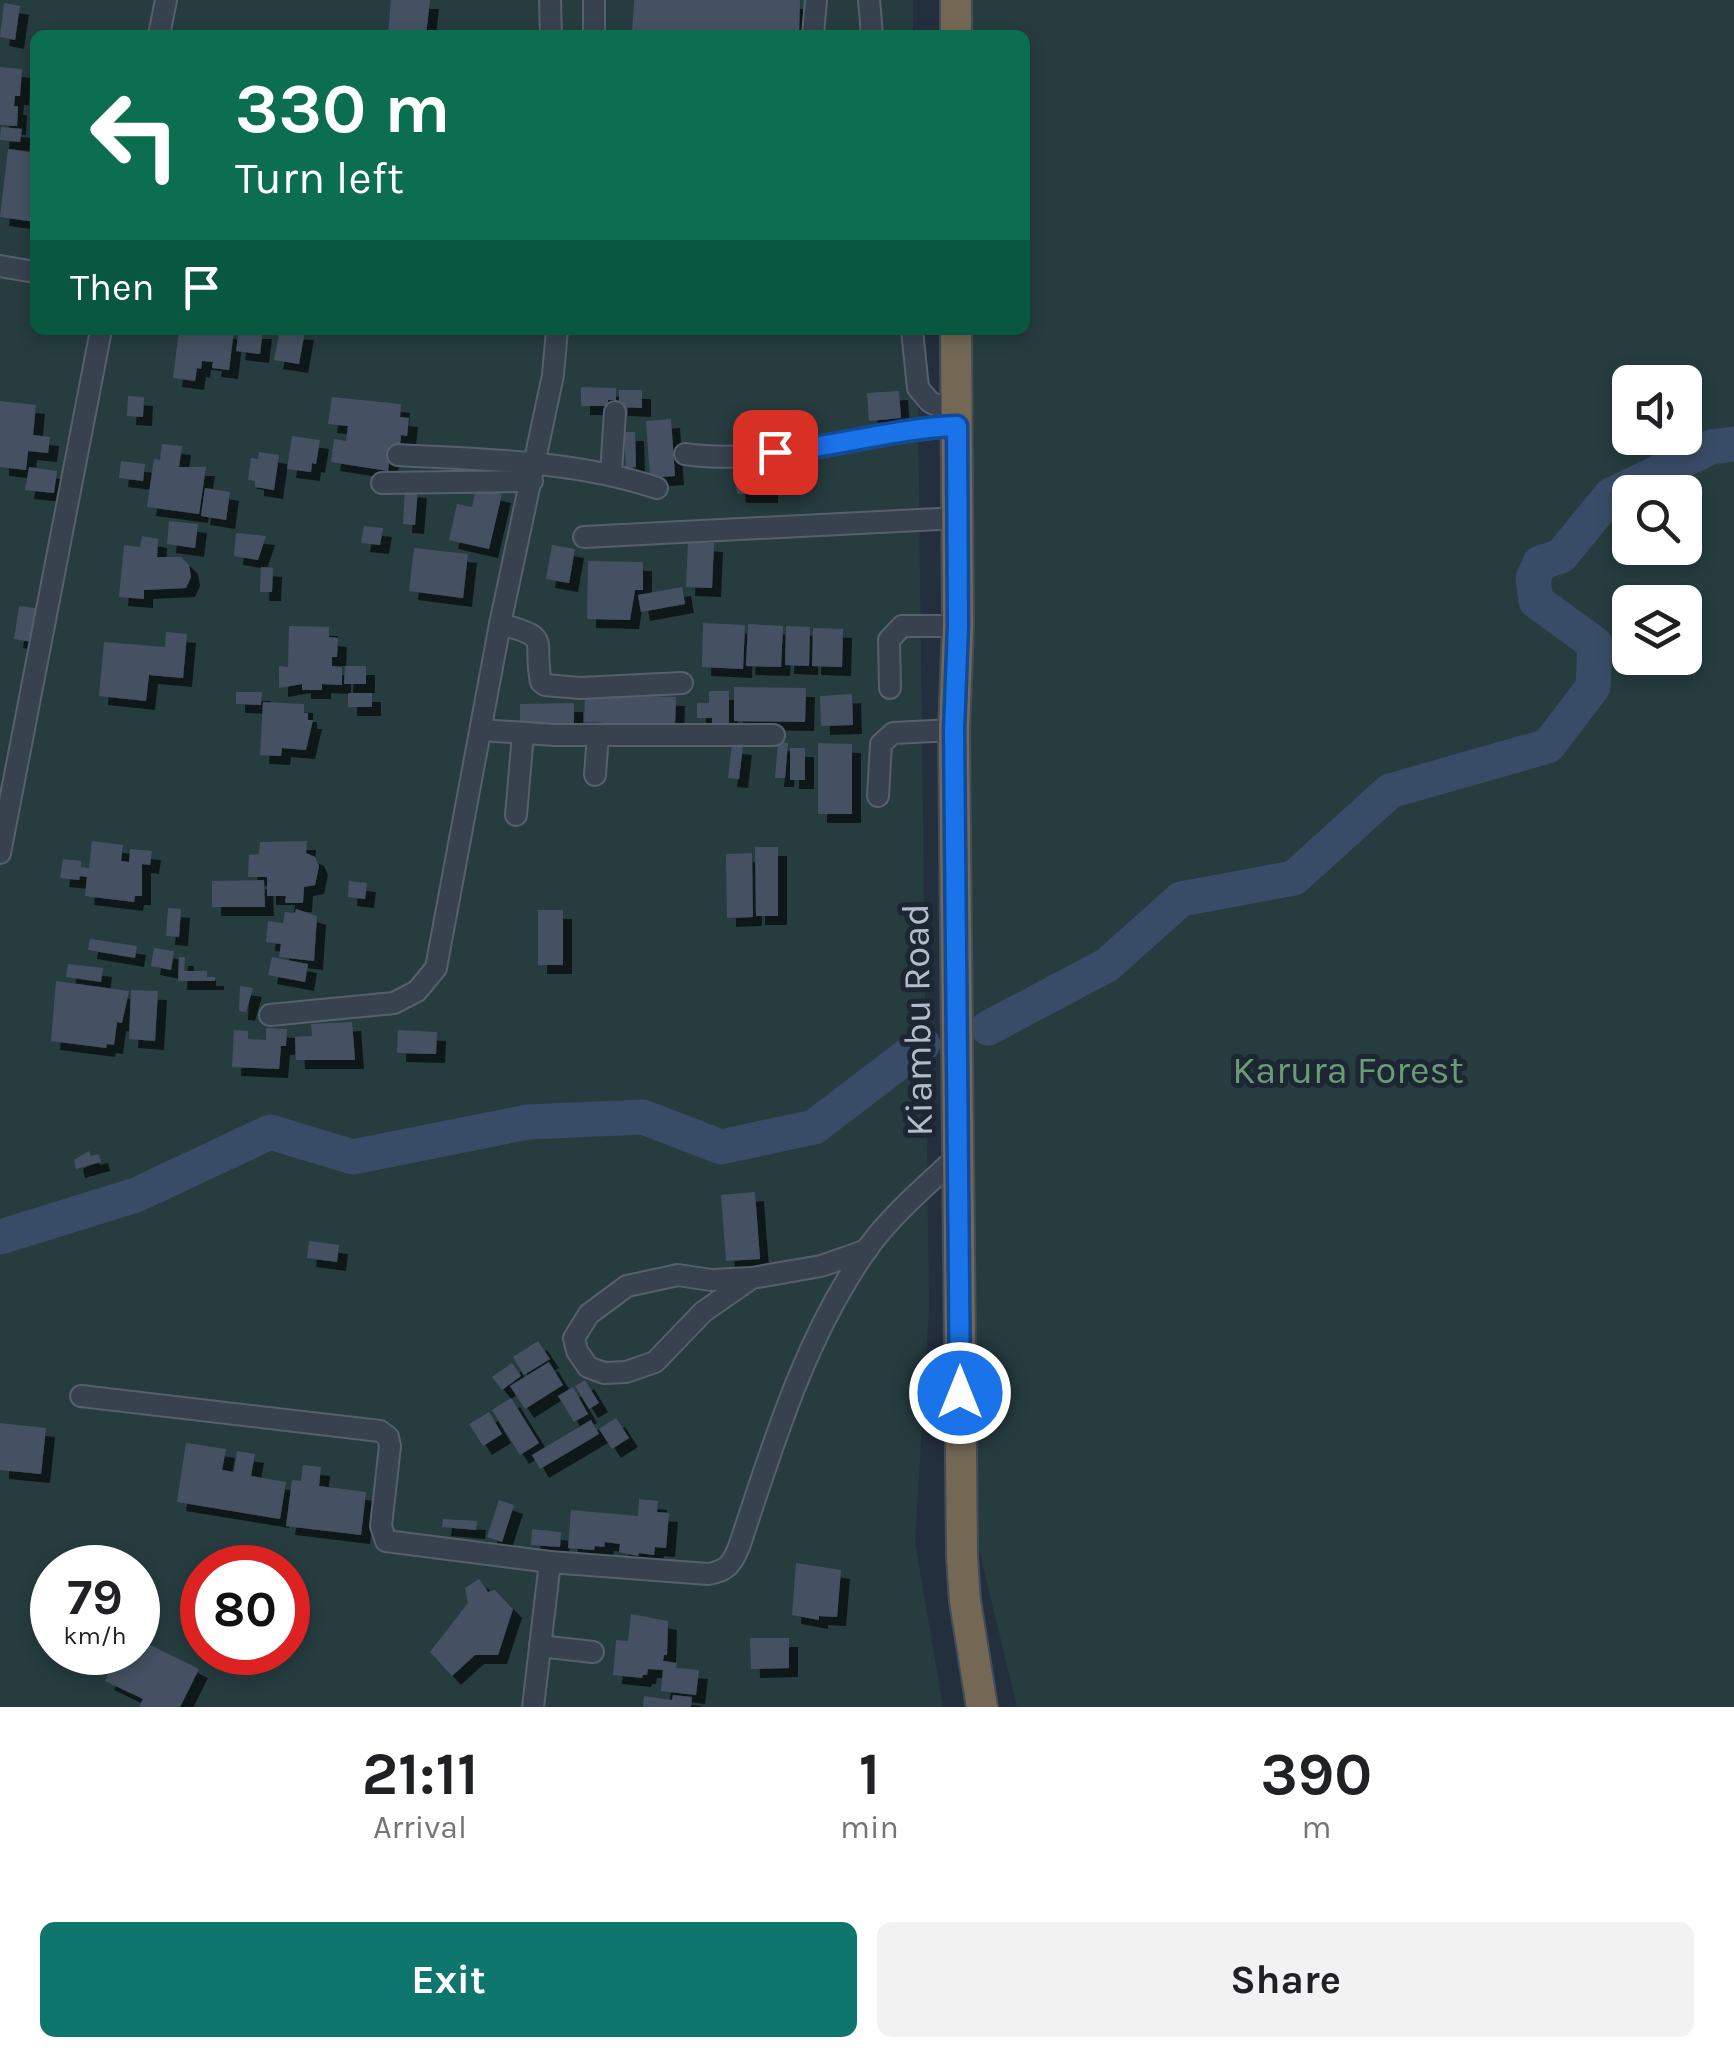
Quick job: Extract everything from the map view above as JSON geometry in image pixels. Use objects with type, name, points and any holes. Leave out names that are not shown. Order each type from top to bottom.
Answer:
[{"type":"highway","points":[[956,0],[956,30]]},
{"type":"highway","name":"Kiambu Road","points":[[956,335],[958,626],[954,730],[962,1556],[982,1707]]},
{"type":"street","points":[[160,30],[166,0]]},
{"type":"street","points":[[550,0],[551,30]]},
{"type":"street","points":[[594,0],[594,30]]},
{"type":"street","points":[[813,30],[816,0]]},
{"type":"street","points":[[869,0],[872,30]]},
{"type":"street","points":[[0,266],[30,271]]},
{"type":"street","points":[[0,853],[100,335]]},
{"type":"street","points":[[270,1016],[394,1003],[417,991],[436,968],[500,624],[554,374],[557,335]]},
{"type":"street","points":[[913,335],[922,397],[957,420]]},
{"type":"street","points":[[611,474],[614,412]]},
{"type":"street","points":[[686,454],[734,456],[803,450],[957,420]]},
{"type":"street","points":[[398,455],[534,472]]},
{"type":"street","points":[[382,483],[534,472],[611,474],[657,488]]},
{"type":"street","points":[[584,537],[958,518]]},
{"type":"street","points":[[500,624],[538,639],[540,676],[545,684],[580,688],[682,683]]},
{"type":"street","points":[[890,688],[888,640],[902,626],[958,626]]},
{"type":"street","points":[[481,730],[598,736],[774,735]]},
{"type":"street","points":[[878,796],[881,744],[893,733],[954,730]]},
{"type":"street","points":[[516,816],[524,734]]},
{"type":"street","points":[[595,774],[598,736]]},
{"type":"street","points":[[81,1396],[380,1431],[388,1437],[390,1446],[380,1526],[386,1542],[550,1562],[724,1572],[739,1547],[790,1396],[821,1329],[867,1250],[898,1211],[958,1155]]},
{"type":"street","points":[[752,1278],[703,1312],[655,1362],[626,1372],[604,1374],[588,1367],[577,1351],[574,1338],[589,1314],[627,1286],[678,1275],[711,1280],[752,1278],[820,1266],[867,1250]]},
{"type":"street","points":[[534,1707],[550,1562]]},
{"type":"street","points":[[540,1646],[593,1652]]},
{"type":"green space","points":[[0,0],[913,0],[913,30],[30,30],[30,335],[917,335],[929,1309],[915,1542],[943,1707],[0,1707]]},
{"type":"green space","name":"Karura Forest","points":[[961,0],[1734,0],[1734,1707],[1017,1707],[963,1483],[961,335],[1030,335],[1030,30],[961,30]]},
{"type":"building","points":[[391,0],[430,0],[427,30],[388,30]]},
{"type":"building","points":[[634,0],[800,0],[799,30],[632,30]]},
{"type":"building","points":[[4,3],[20,6],[15,40],[0,37]]},
{"type":"building","points":[[0,67],[22,69],[20,96],[15,96],[14,106],[18,106],[17,126],[0,125]]},
{"type":"building","points":[[1,127],[22,129],[20,142],[0,140]]},
{"type":"building","points":[[8,149],[30,152],[30,221],[0,217]]},
{"type":"building","points":[[178,335],[233,335],[229,370],[212,368],[213,362],[202,361],[195,381],[173,378]]},
{"type":"building","points":[[238,335],[262,335],[260,354],[236,351]]},
{"type":"building","points":[[279,335],[304,335],[299,364],[274,360]]},
{"type":"building","points":[[581,387],[616,388],[616,400],[608,400],[608,406],[581,406]]},
{"type":"building","points":[[619,390],[642,390],[642,408],[619,407]]},
{"type":"building","points":[[899,391],[901,418],[869,421],[867,393]]},
{"type":"building","points":[[128,396],[144,397],[143,417],[127,416]]},
{"type":"building","points":[[332,397],[401,404],[400,417],[409,418],[407,436],[401,435],[400,448],[391,446],[388,471],[331,462],[334,439],[346,441],[348,426],[328,424]]},
{"type":"building","points":[[0,401],[36,405],[33,435],[50,437],[48,453],[28,451],[26,470],[0,467]]},
{"type":"building","points":[[671,419],[675,476],[650,478],[646,421]]},
{"type":"building","points":[[624,432],[635,432],[636,467],[626,468]]},
{"type":"building","points":[[292,436],[320,440],[311,472],[287,469]]},
{"type":"building","points":[[162,444],[182,446],[179,467],[206,467],[199,514],[147,507],[154,459],[160,460]]},
{"type":"building","points":[[259,452],[279,455],[274,490],[255,487],[255,481],[248,480],[251,458],[258,459]]},
{"type":"building","points":[[121,461],[145,464],[143,481],[119,478]]},
{"type":"building","points":[[29,467],[57,471],[54,493],[25,490]]},
{"type":"building","points":[[769,482],[769,494],[737,494],[736,483]]},
{"type":"building","points":[[205,488],[230,492],[226,520],[201,516]]},
{"type":"building","points":[[405,488],[418,489],[415,525],[403,524]]},
{"type":"building","points":[[476,488],[502,494],[489,549],[449,540],[457,504],[472,507]]},
{"type":"building","points":[[169,521],[198,524],[195,548],[167,544]]},
{"type":"building","points":[[364,526],[383,528],[380,545],[361,543]]},
{"type":"building","points":[[236,533],[266,536],[258,560],[234,556]]},
{"type":"building","points":[[142,536],[158,539],[157,557],[181,557],[189,565],[191,577],[186,588],[144,590],[144,599],[119,597],[124,545],[140,547]]},
{"type":"building","points":[[688,541],[714,543],[712,588],[686,587]]},
{"type":"building","points":[[552,545],[575,549],[569,583],[546,579]]},
{"type":"building","points":[[414,548],[468,554],[463,598],[409,591]]},
{"type":"building","points":[[588,561],[643,562],[643,590],[635,590],[630,620],[587,619]]},
{"type":"building","points":[[261,567],[273,568],[272,592],[260,592]]},
{"type":"building","points":[[682,587],[685,604],[641,612],[638,595]]},
{"type":"building","points":[[19,606],[43,609],[38,643],[14,639]]},
{"type":"building","points":[[703,623],[745,625],[743,669],[702,667]]},
{"type":"building","points":[[748,624],[783,626],[781,667],[746,666]]},
{"type":"building","points":[[289,626],[329,627],[329,637],[338,638],[337,657],[332,657],[332,666],[342,667],[342,685],[322,684],[322,690],[302,690],[302,684],[279,688],[279,666],[288,667]]},
{"type":"building","points":[[786,626],[810,627],[809,666],[785,665]]},
{"type":"building","points":[[813,628],[843,629],[842,667],[812,666]]},
{"type":"building","points":[[166,632],[187,634],[183,678],[149,675],[146,701],[99,696],[104,642],[165,647]]},
{"type":"building","points":[[345,666],[366,666],[366,684],[344,684]]},
{"type":"building","points":[[734,687],[806,688],[805,722],[734,721]]},
{"type":"building","points":[[709,691],[729,691],[729,727],[712,727],[712,718],[697,718],[697,703],[709,703]]},
{"type":"building","points":[[236,692],[262,692],[261,705],[236,704]]},
{"type":"building","points":[[348,693],[372,693],[372,707],[348,707]]},
{"type":"building","points":[[585,694],[676,697],[675,726],[584,722]]},
{"type":"building","points":[[852,694],[853,725],[821,726],[820,696]]},
{"type":"building","points":[[263,702],[304,704],[304,713],[308,713],[308,720],[313,720],[306,750],[282,748],[281,756],[260,755]]},
{"type":"building","points":[[574,703],[574,726],[520,727],[520,704]]},
{"type":"building","points":[[778,742],[788,743],[785,778],[775,778]]},
{"type":"building","points":[[818,743],[852,744],[852,814],[818,814]]},
{"type":"building","points":[[732,745],[743,746],[739,779],[728,778]]},
{"type":"building","points":[[790,748],[805,748],[805,780],[790,780]]},
{"type":"building","points":[[92,841],[123,845],[121,861],[129,862],[130,849],[152,851],[150,865],[142,864],[142,896],[135,896],[134,902],[85,896],[87,877],[60,878],[63,859],[81,861],[81,867],[89,868]]},
{"type":"building","points":[[307,841],[306,853],[315,857],[319,866],[315,885],[304,887],[303,903],[285,903],[286,896],[267,896],[267,877],[248,877],[249,855],[259,854],[260,842]]},
{"type":"building","points":[[755,847],[778,847],[778,916],[756,916]]},
{"type":"building","points":[[752,853],[753,917],[727,918],[726,854]]},
{"type":"building","points":[[264,880],[265,907],[212,907],[212,881]]},
{"type":"building","points":[[349,881],[367,883],[365,899],[348,897]]},
{"type":"building","points":[[168,908],[181,909],[179,937],[166,936]]},
{"type":"building","points":[[296,909],[317,916],[314,961],[279,957],[281,944],[266,942],[268,921],[283,923],[285,912],[295,913]]},
{"type":"building","points":[[538,910],[563,910],[563,965],[538,965]]},
{"type":"building","points":[[90,939],[137,946],[135,958],[88,950]]},
{"type":"building","points":[[154,948],[174,951],[171,970],[151,966]]},
{"type":"building","points":[[179,957],[185,957],[184,971],[207,971],[207,977],[215,977],[215,981],[178,981]]},
{"type":"building","points":[[272,957],[308,964],[305,982],[268,975]]},
{"type":"building","points":[[68,964],[103,968],[101,982],[66,977]]},
{"type":"building","points":[[56,981],[129,991],[122,1023],[117,1022],[114,1045],[107,1044],[106,1048],[51,1041]]},
{"type":"building","points":[[240,986],[253,988],[246,1012],[239,1011]]},
{"type":"building","points":[[131,990],[158,991],[155,1041],[129,1039]]},
{"type":"building","points":[[352,1022],[355,1060],[296,1060],[295,1037],[312,1036],[311,1024]]},
{"type":"building","points":[[266,1028],[287,1029],[279,1069],[232,1067],[234,1030],[248,1031],[248,1039],[266,1040]]},
{"type":"building","points":[[398,1030],[437,1032],[436,1054],[397,1053]]},
{"type":"building","points":[[89,1151],[91,1156],[99,1154],[101,1162],[76,1169],[74,1160]]},
{"type":"building","points":[[755,1192],[760,1259],[726,1261],[721,1195]]},
{"type":"building","points":[[309,1241],[339,1245],[337,1262],[307,1258]]},
{"type":"building","points":[[538,1341],[550,1359],[524,1375],[513,1357]]},
{"type":"building","points":[[549,1362],[563,1385],[525,1409],[510,1386]]},
{"type":"building","points":[[512,1363],[521,1376],[502,1390],[492,1377]]},
{"type":"building","points":[[585,1380],[599,1403],[589,1409],[575,1386]]},
{"type":"building","points":[[573,1387],[588,1414],[574,1422],[558,1396]]},
{"type":"building","points":[[511,1398],[539,1443],[520,1455],[492,1410]]},
{"type":"building","points":[[489,1412],[502,1434],[483,1446],[469,1424]]},
{"type":"building","points":[[616,1418],[629,1438],[612,1449],[599,1429]]},
{"type":"building","points":[[591,1420],[599,1434],[540,1469],[532,1455]]},
{"type":"building","points":[[0,1423],[46,1428],[41,1474],[0,1470]]},
{"type":"building","points":[[186,1443],[226,1449],[222,1470],[234,1472],[237,1451],[255,1454],[251,1476],[286,1482],[280,1519],[177,1502]]},
{"type":"building","points":[[303,1465],[321,1467],[319,1486],[366,1492],[361,1535],[286,1526],[292,1480],[301,1481]]},
{"type":"building","points":[[639,1499],[658,1501],[657,1512],[669,1513],[666,1548],[655,1547],[654,1555],[638,1556],[619,1552],[620,1544],[605,1542],[604,1547],[595,1546],[594,1550],[568,1548],[571,1510],[638,1516]]},
{"type":"building","points":[[499,1500],[514,1505],[502,1542],[487,1537]]},
{"type":"building","points":[[443,1519],[477,1521],[476,1530],[442,1527]]},
{"type":"building","points":[[532,1529],[561,1532],[560,1547],[531,1545]]},
{"type":"building","points":[[796,1563],[841,1570],[837,1617],[819,1616],[819,1620],[792,1615]]},
{"type":"building","points":[[479,1579],[488,1592],[495,1590],[513,1609],[498,1655],[475,1655],[452,1676],[430,1652],[468,1603],[465,1588]]},
{"type":"building","points":[[631,1614],[668,1621],[667,1655],[663,1661],[677,1663],[676,1668],[699,1670],[696,1695],[661,1691],[663,1670],[648,1669],[642,1678],[613,1675],[616,1640],[628,1641]]},
{"type":"building","points":[[750,1638],[789,1638],[789,1668],[751,1669]]},
{"type":"building","points":[[160,1650],[180,1660],[180,1675],[196,1675],[180,1707],[139,1707],[143,1699],[105,1681],[108,1675],[160,1675]]},
{"type":"building","points":[[673,1695],[692,1697],[691,1707],[643,1707],[644,1696],[672,1700]]},
{"type":"waterway","points":[[988,1028],[1107,965],[1181,899],[1294,878],[1390,791],[1548,746],[1593,687],[1595,644],[1536,601],[1533,579],[1540,563],[1561,556],[1611,495],[1711,447],[1734,444]]},
{"type":"waterway","points":[[0,1237],[136,1195],[270,1132],[353,1157],[528,1122],[643,1117],[721,1147],[814,1127],[923,1044]]},
{"type":"route","points":[[775,452],[912,428],[957,426],[954,730],[960,1393]]}]
